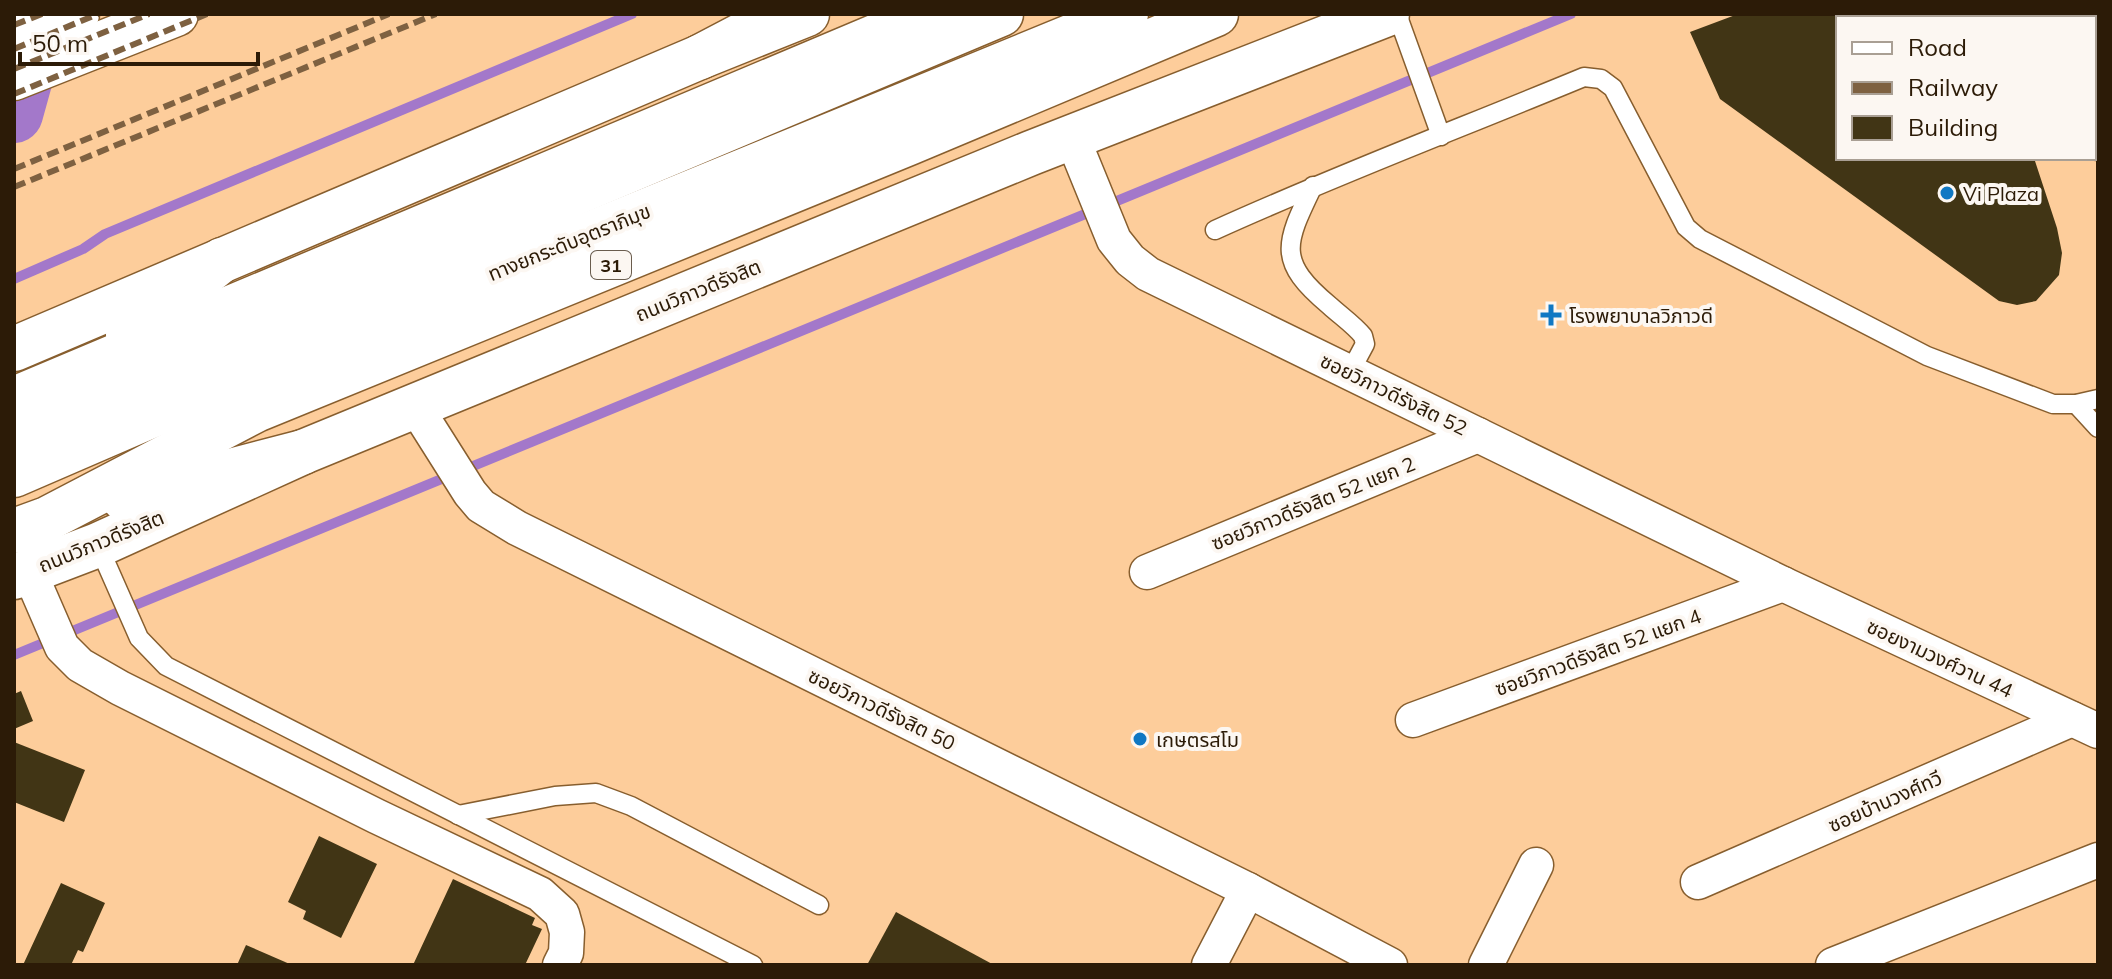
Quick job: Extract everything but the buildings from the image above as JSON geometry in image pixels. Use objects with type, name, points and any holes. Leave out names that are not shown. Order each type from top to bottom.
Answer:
[{"type":"main road","points":[[14,39],[176,14]]},
{"type":"main road","points":[[700,57],[782,14]]},
{"type":"main road","points":[[14,349],[807,14]]},
{"type":"main road","points":[[366,281],[855,46],[929,14]]},
{"type":"main road","points":[[14,399],[929,14]]},
{"type":"main road","points":[[14,429],[1001,14]]},
{"type":"main road","name":"ทางยกระดับอุตราภิมุข","points":[[14,475],[287,358],[1126,14]]},
{"type":"main road","name":"ถนนวิภาวดีรังสิต","points":[[26,550],[256,410],[1216,14]]},
{"type":"main road","name":"ถนนวิภาวดีรังสิต","points":[[26,550],[98,545],[303,452],[1072,137],[1387,14]]},
{"type":"main road","points":[[14,78],[85,30]]},
{"type":"main road","points":[[86,369],[222,260]]},
{"type":"main road","points":[[26,550],[303,452]]},
{"type":"street","name":"ซอยวิภาวดีรังสิต 52","points":[[1072,137],[1114,240],[1130,260],[1148,274],[1783,584]]},
{"type":"street","name":"ซอยวิภาวดีรังสิต 50","points":[[415,406],[470,493],[481,506],[517,528],[1248,890],[1390,965]]},
{"type":"street","name":"ซอยวิภาวดีรังสิต 52 แยก 2","points":[[1147,572],[1478,435]]},
{"type":"street","points":[[26,550],[62,647],[80,665],[362,809],[540,894],[562,914],[567,932],[566,953],[560,965]]},
{"type":"street","name":"ซอยวิภาวดีรังสิต 52 แยก 4","points":[[1413,720],[1783,584]]},
{"type":"street","name":"ซอยงามวงศ์วาน 44","points":[[1783,584],[2085,725]]},
{"type":"street","name":"ซอยบ้านวงศ์ทวี","points":[[1698,882],[2085,725]]},
{"type":"street","points":[[1833,965],[2098,860]]},
{"type":"street","points":[[1486,965],[1536,865]]},
{"type":"street","points":[[1209,965],[1248,890]]},
{"type":"lane","points":[[1397,14],[1441,136]]},
{"type":"lane","points":[[1215,230],[1313,186],[1584,77],[1601,79],[1613,88],[1686,227],[1700,239],[1927,356],[2053,404],[2076,404],[2098,399]]},
{"type":"lane","points":[[1313,186],[1293,233],[1293,266],[1306,286],[1363,336],[1365,344],[1350,372]]},
{"type":"lane","points":[[2076,404],[2098,428]]},
{"type":"lane","points":[[98,545],[139,638],[166,666],[753,965]]},
{"type":"lane","points":[[458,815],[555,796],[596,793],[631,806],[819,905]]},
{"type":"waterway","points":[[14,279],[83,249],[105,234],[632,14]]},
{"type":"waterway","points":[[14,655],[1571,14]]},
{"type":"waterway","points":[[14,114],[39,24]]},
{"type":"railway","points":[[14,25],[42,14]]},
{"type":"railway","points":[[14,49],[98,14]]},
{"type":"railway","points":[[14,69],[149,14]]},
{"type":"railway","points":[[14,94],[207,14]]},
{"type":"railway","points":[[14,169],[389,14]]},
{"type":"railway","points":[[14,187],[436,14]]},
{"type":"place","name":"Vi Plaza","points":[[1947,193]]},
{"type":"place","name":"โรงพยาบาลวิภาวดี","points":[[1551,315]]},
{"type":"place","name":"เกษตรสโม","points":[[1140,739]]}]
